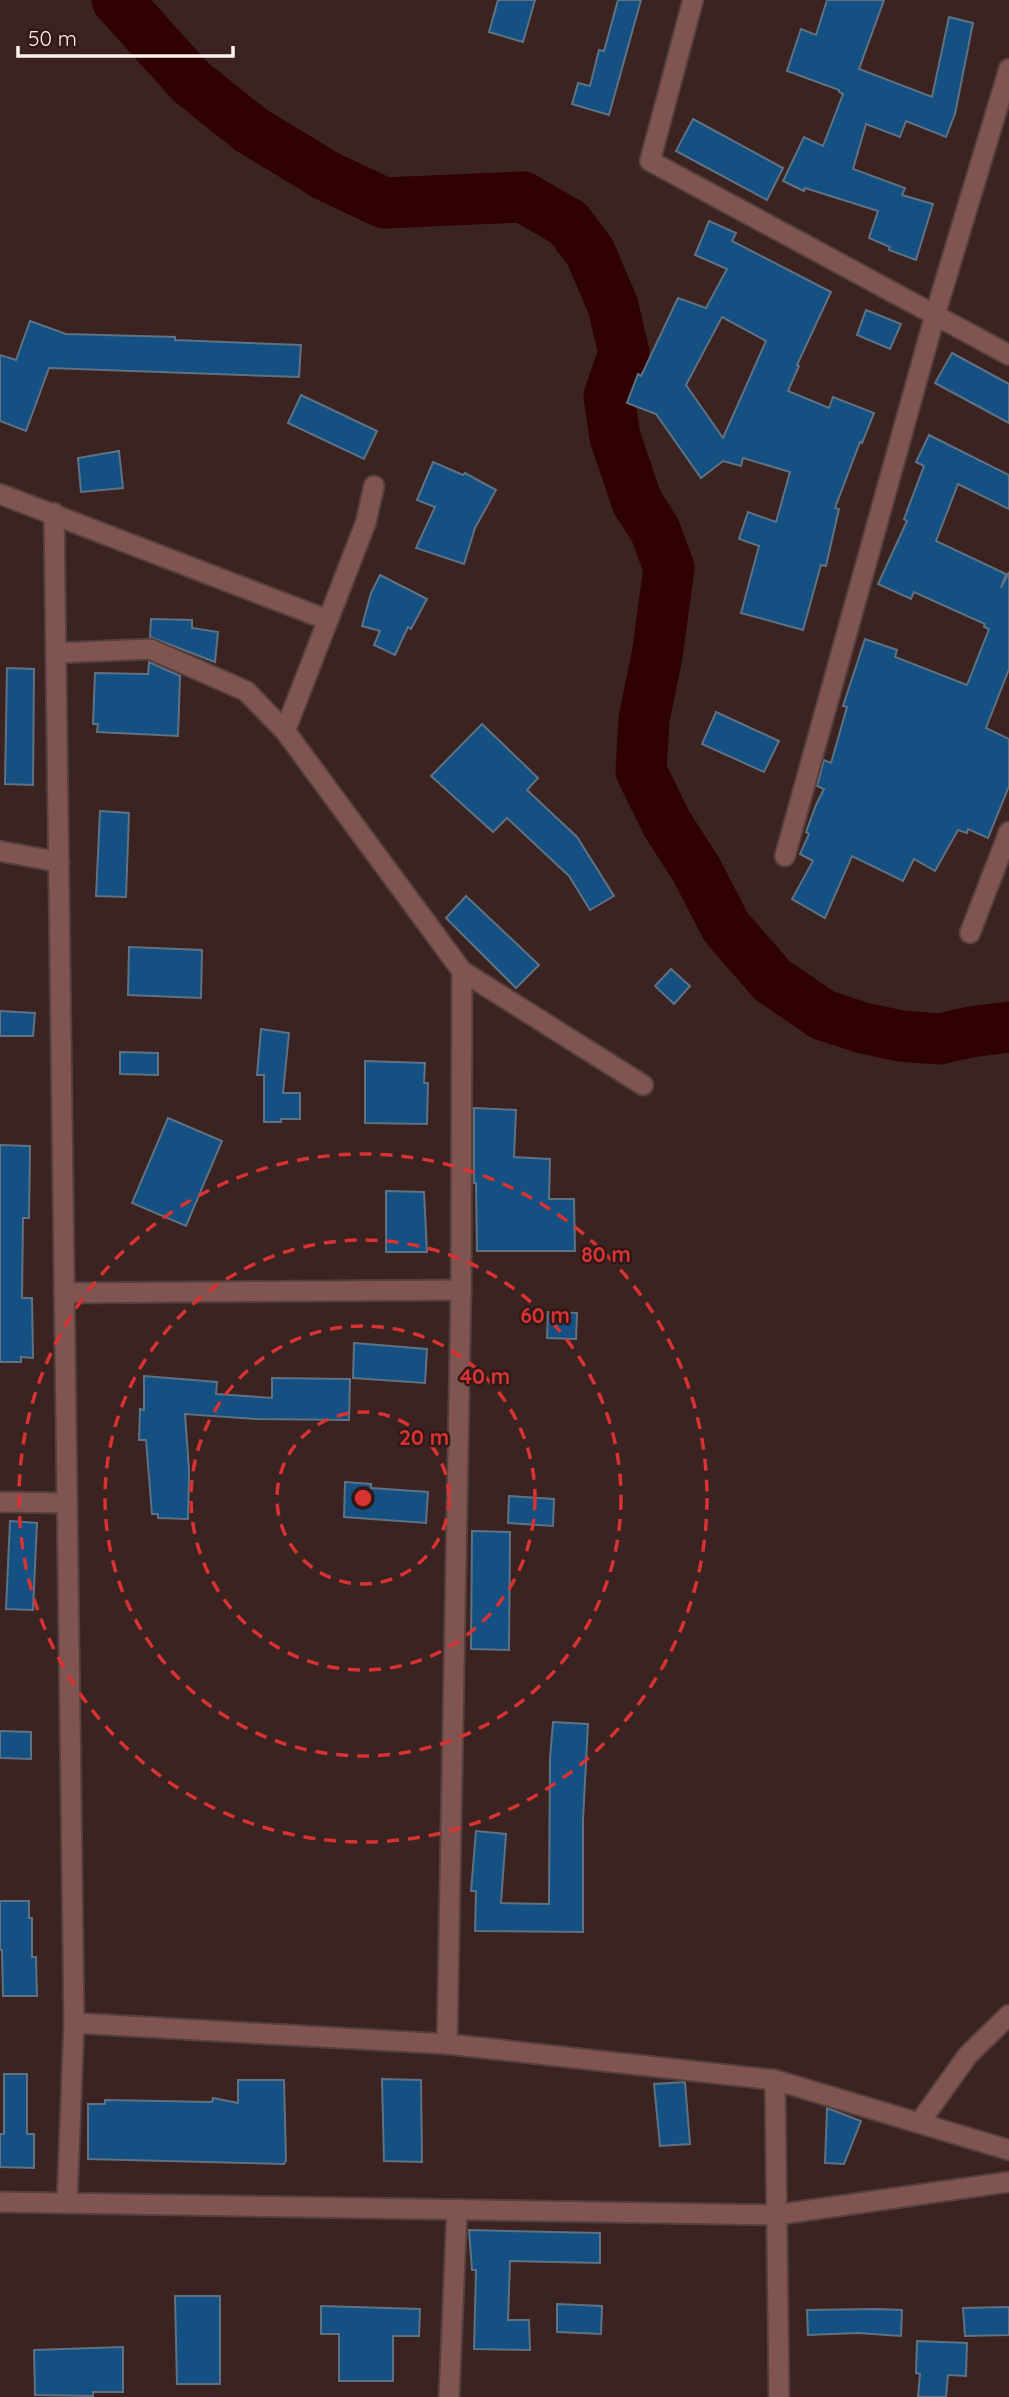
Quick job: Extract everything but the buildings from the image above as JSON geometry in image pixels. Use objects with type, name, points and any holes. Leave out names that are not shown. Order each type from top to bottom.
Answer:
[{"type":"street","points":[[693,0],[650,161],[1009,355]]},
{"type":"street","points":[[785,856],[934,315],[1009,69]]},
{"type":"street","points":[[285,731],[366,522],[374,486]]},
{"type":"street","points":[[0,494],[328,620]]},
{"type":"street","points":[[54,513],[74,2023],[67,2203]]},
{"type":"street","points":[[56,653],[150,649],[246,691],[285,731],[462,971],[643,1085]]},
{"type":"street","points":[[970,933],[1009,832]]},
{"type":"street","points":[[0,851],[59,862]]},
{"type":"street","points":[[447,2044],[461,1290],[462,971]]},
{"type":"street","points":[[64,1293],[461,1290]]},
{"type":"street","points":[[0,1502],[67,1503]]},
{"type":"street","points":[[920,2122],[968,2054],[1009,2015]]},
{"type":"street","points":[[74,2023],[447,2044],[775,2080],[1009,2150]]},
{"type":"street","points":[[775,2080],[779,2397]]},
{"type":"street","points":[[0,2202],[775,2215],[1009,2182]]},
{"type":"street","points":[[449,2397],[457,2210]]},
{"type":"waterway","points":[[117,0],[191,82],[251,130],[327,176],[384,203],[523,197],[568,223],[590,252],[613,306],[624,353],[609,396],[615,437],[637,502],[655,530],[669,568],[657,656],[644,719],[641,771],[667,824],[696,869],[726,927],[772,980],[823,1015],[863,1028],[901,1036],[940,1039],[1009,1027]]}]
